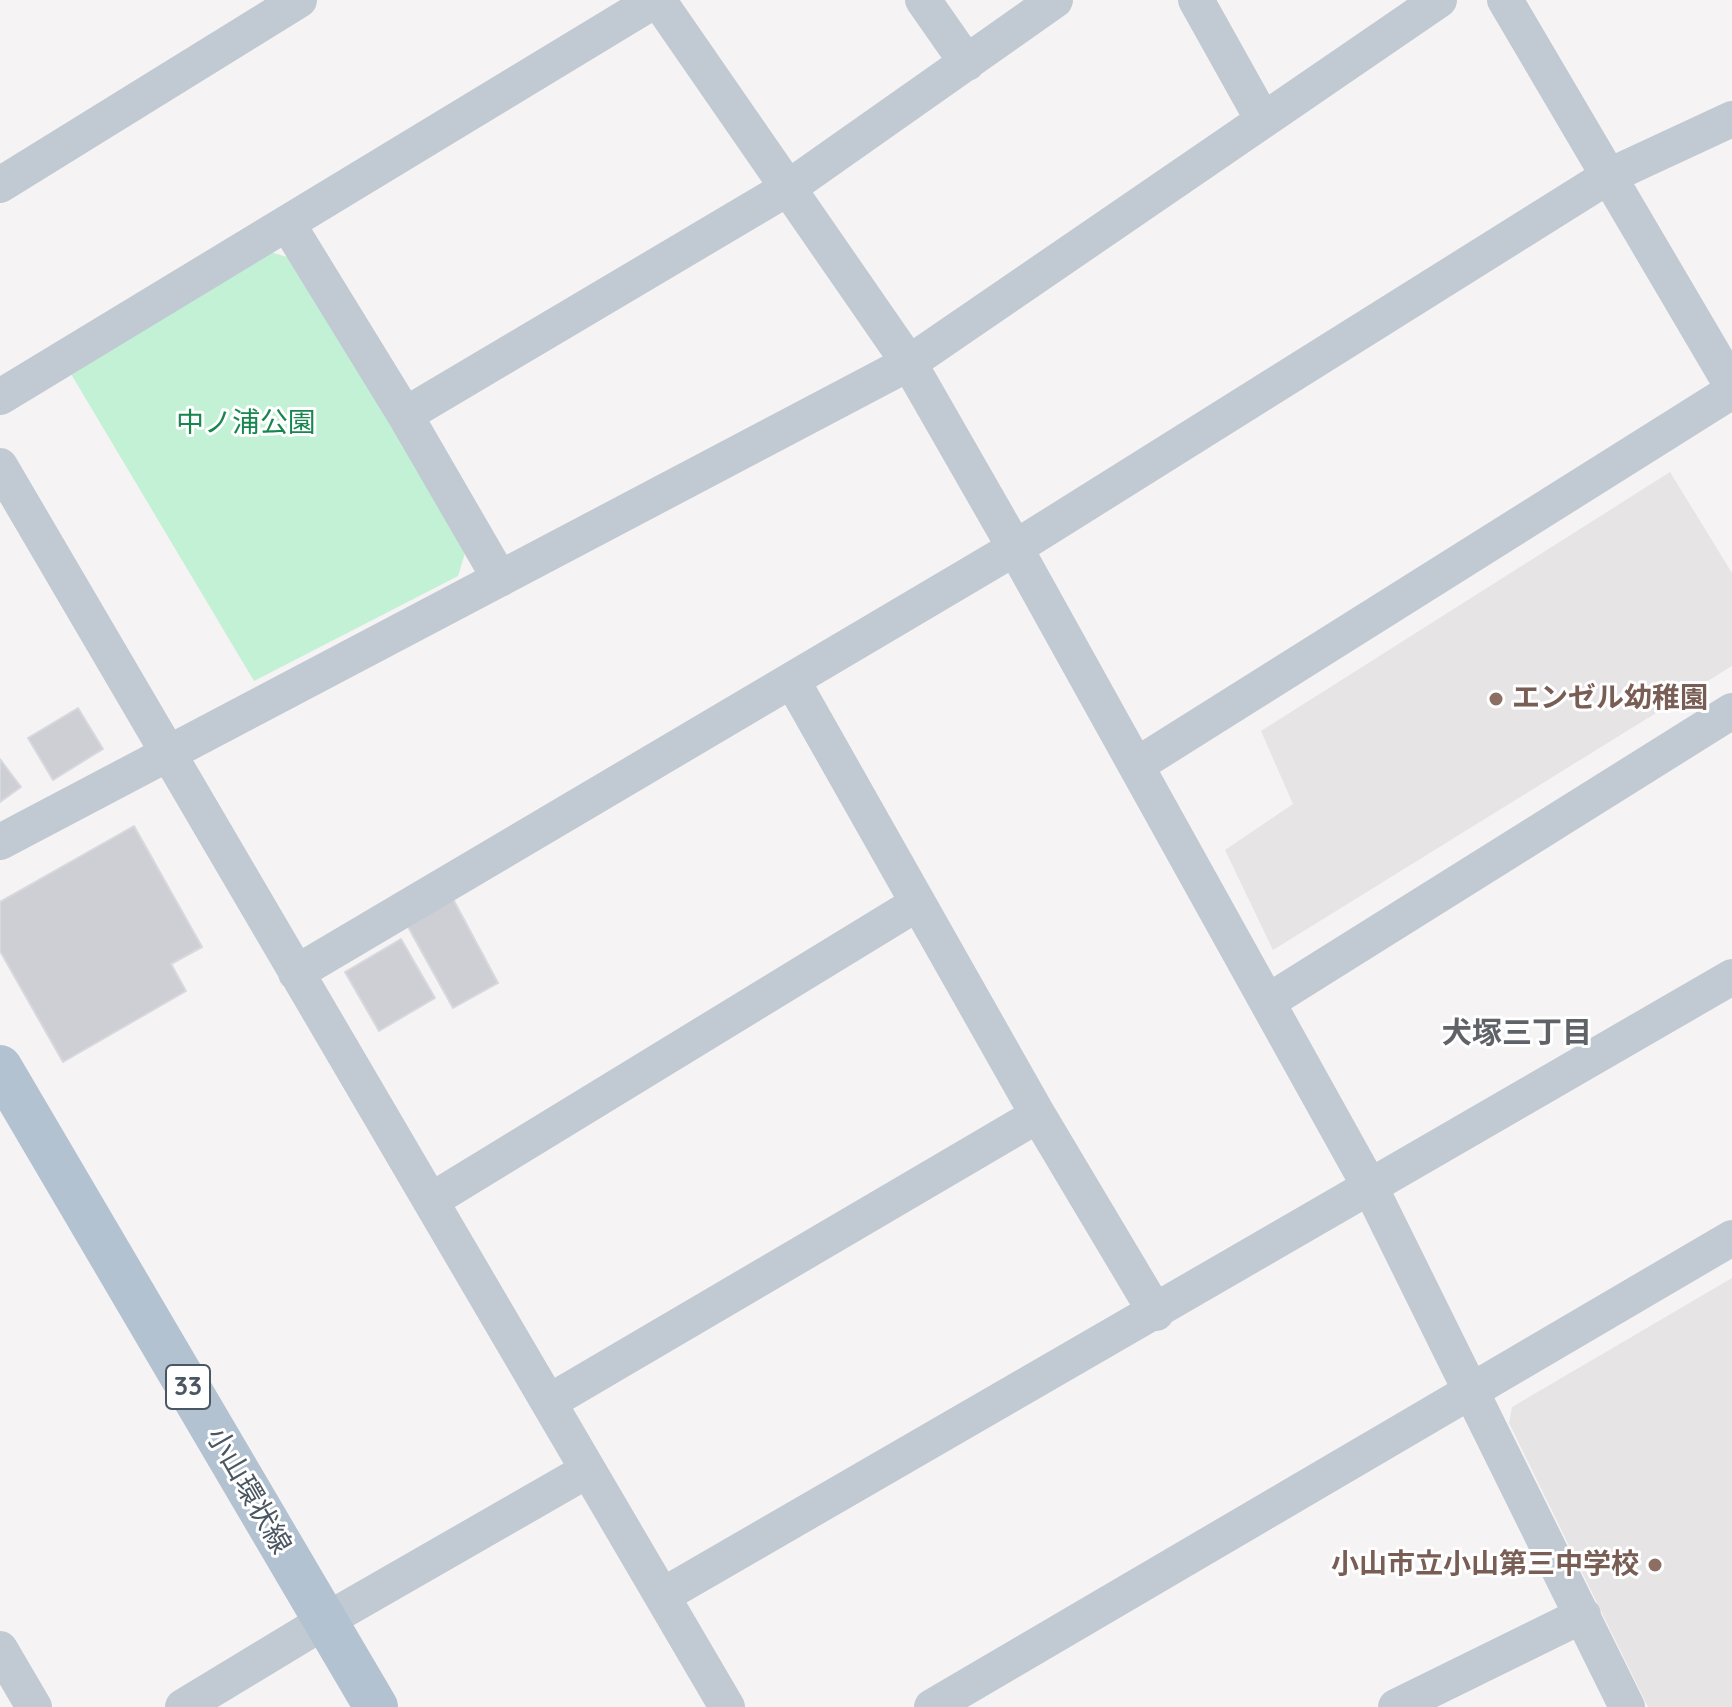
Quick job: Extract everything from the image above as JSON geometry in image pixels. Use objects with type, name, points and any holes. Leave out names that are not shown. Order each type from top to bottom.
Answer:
[{"type":"main road","name":"小山環状線","points":[[0,1067],[376,1707]]},
{"type":"street","points":[[0,185],[299,0]]},
{"type":"street","points":[[0,397],[656,0],[909,363],[1015,548],[1370,1187],[1473,1389],[1627,1707]]},
{"type":"street","points":[[923,0],[967,63]]},
{"type":"street","points":[[405,415],[788,188],[1055,0]]},
{"type":"street","points":[[1196,0],[1263,120]]},
{"type":"street","points":[[0,842],[909,363],[1439,0]]},
{"type":"street","points":[[1137,765],[1732,389],[1505,0]]},
{"type":"street","points":[[296,973],[1015,548],[1607,177],[1732,119]]},
{"type":"street","points":[[287,223],[405,415],[500,579]]},
{"type":"street","points":[[0,466],[727,1707]]},
{"type":"street","points":[[793,682],[1038,1115],[1156,1313]]},
{"type":"street","points":[[1269,1001],[1732,711]]},
{"type":"street","points":[[432,1200],[918,903]]},
{"type":"street","points":[[662,1596],[1156,1313],[1732,977]]},
{"type":"street","points":[[549,1402],[1038,1115]]},
{"type":"street","points":[[932,1707],[1732,1238]]},
{"type":"street","points":[[183,1707],[325,1621],[588,1470]]},
{"type":"street","points":[[1396,1707],[1583,1615]]},
{"type":"street","points":[[0,1649],[34,1707]]},
{"type":"shaded area","name":"エンゼル幼稚園","points":[[1670,472],[1732,573],[1732,666],[1273,950],[1225,850],[1293,804],[1261,731]]},
{"type":"shaded area","name":"小山市立小山第三中学校","points":[[1732,1278],[1732,1707],[1648,1707],[1509,1423],[1512,1407]]},
{"type":"green space","name":"中ノ浦公園","points":[[270,252],[294,259],[466,550],[458,576],[254,681],[71,374]]},
{"type":"building","points":[[78,708],[103,749],[53,780],[28,738]]},
{"type":"building","points":[[0,759],[21,787],[0,802]]},
{"type":"building","points":[[134,826],[202,947],[171,964],[186,991],[63,1062],[0,951],[0,902]]},
{"type":"building","points":[[453,899],[498,983],[453,1008],[407,925]]},
{"type":"building","points":[[401,939],[435,998],[379,1031],[345,972]]},
{"type":"place","name":"エンゼル幼稚園","points":[[1496,699]]},
{"type":"place","name":"小山市立小山第三中学校","points":[[1655,1565]]},
{"type":"district","name":"犬塚三丁目","points":[[1517,1034]]}]
